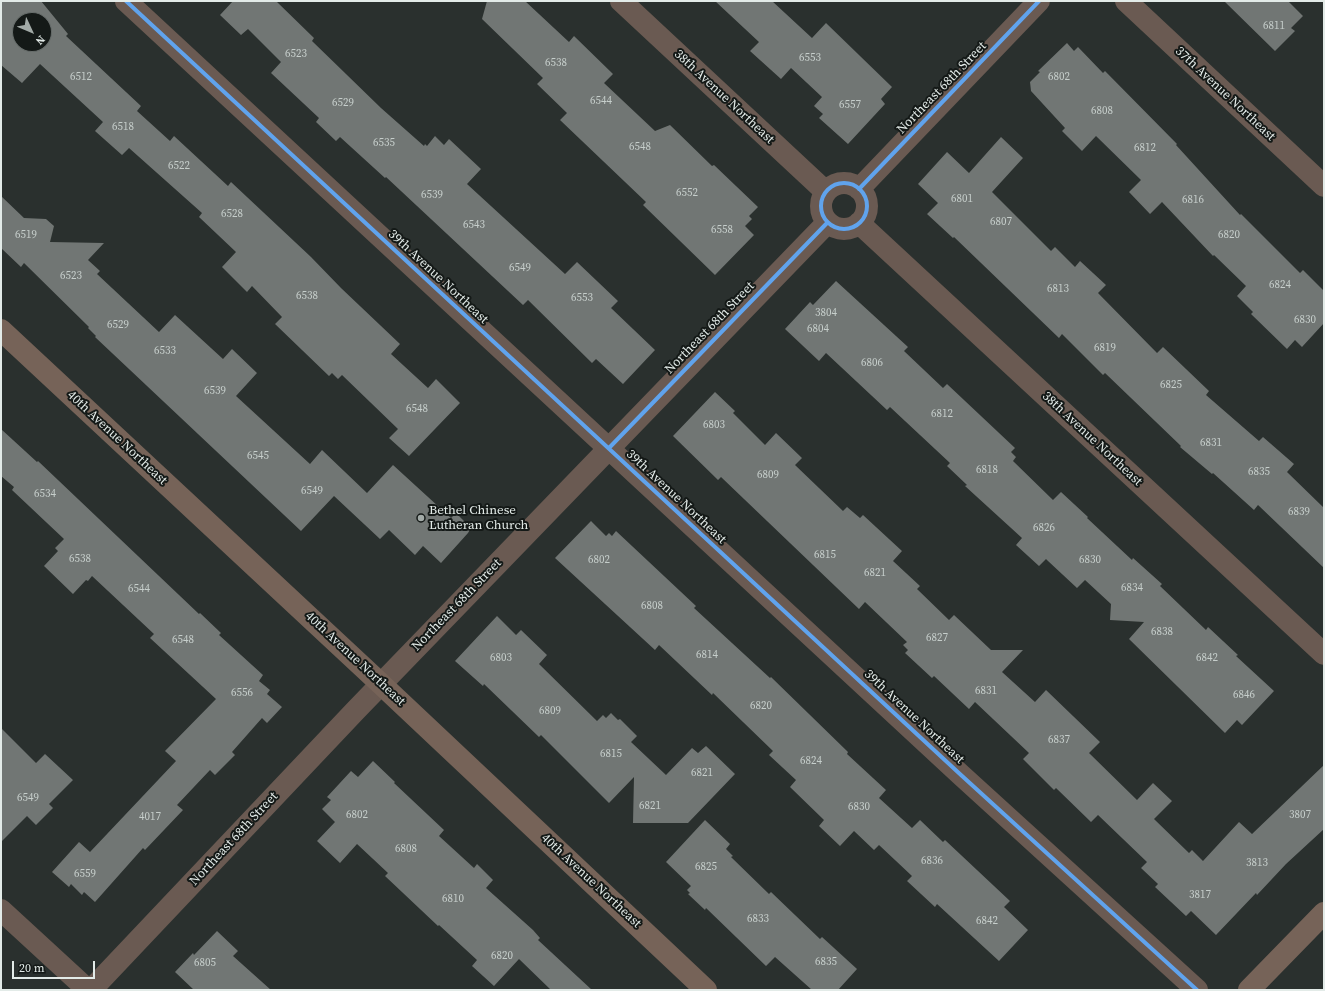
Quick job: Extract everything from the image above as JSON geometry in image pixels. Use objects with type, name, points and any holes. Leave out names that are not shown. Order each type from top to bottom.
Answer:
[{"type":"street","name":"39th Avenue Northeast","points":[[126,1],[961,775],[1197,990]]},
{"type":"street","name":"38th Avenue Northeast","points":[[621,1],[826,192]]},
{"type":"street","name":"Northeast 68th Street","points":[[859,189],[1039,1]]},
{"type":"street","name":"37th Avenue Northeast","points":[[1126,1],[1324,186]]},
{"type":"street","points":[[843,183],[851,184],[859,189],[866,200],[867,207],[865,214],[859,223],[848,229],[833,227],[822,216],[821,200],[826,192],[836,184],[843,183]]},
{"type":"street","name":"Northeast 68th Street","points":[[91,990],[381,684],[827,222]]},
{"type":"street","name":"38th Avenue Northeast","points":[[859,223],[1324,654]]},
{"type":"street","name":"40th Avenue Northeast","points":[[1,330],[381,684],[706,990]]},
{"type":"street","points":[[1,910],[88,990]]},
{"type":"street","points":[[1249,990],[1324,913]]},
{"type":"building","points":[[1,1],[41,1],[50,12],[12,12],[12,52],[52,52],[52,14],[68,34],[66,36],[141,106],[137,111],[170,141],[174,136],[228,186],[231,182],[311,257],[400,344],[391,354],[428,388],[436,379],[460,403],[409,456],[389,438],[398,429],[342,375],[338,379],[332,373],[329,376],[275,324],[282,317],[252,286],[247,292],[222,267],[236,252],[199,217],[202,213],[129,148],[122,155],[95,131],[103,122],[40,64],[22,83],[1,65]]},
{"type":"building","points":[[233,1],[276,1],[314,38],[312,41],[381,108],[424,146],[425,144],[427,146],[435,136],[444,145],[449,139],[481,169],[467,184],[565,274],[577,262],[618,301],[611,308],[655,350],[623,384],[596,359],[592,363],[528,300],[523,305],[386,177],[385,178],[340,137],[336,141],[316,122],[319,118],[271,73],[281,62],[248,29],[241,35],[220,15]]},
{"type":"building","points":[[487,1],[525,1],[569,42],[574,36],[613,74],[604,83],[655,131],[670,125],[712,166],[714,165],[758,207],[749,216],[752,219],[745,226],[754,235],[715,275],[643,205],[646,202],[560,120],[567,113],[537,84],[543,78],[482,19]]},
{"type":"building","points":[[715,1],[772,1],[812,38],[826,23],[892,87],[881,99],[885,104],[848,144],[819,118],[823,114],[814,106],[822,97],[791,68],[781,79],[750,51],[759,42]]},
{"type":"building","points":[[1224,1],[1288,1],[1303,16],[1291,28],[1295,31],[1275,51]]},
{"type":"building","points":[[1067,43],[1074,51],[1078,47],[1103,73],[1105,71],[1177,144],[1176,145],[1240,215],[1241,214],[1300,273],[1303,270],[1324,291],[1324,323],[1302,347],[1295,340],[1287,349],[1251,314],[1253,312],[1237,296],[1246,286],[1214,255],[1213,256],[1162,202],[1150,214],[1129,192],[1141,180],[1096,136],[1082,151],[1062,131],[1065,128],[1031,91],[1030,82],[1040,72],[1038,71]]},
{"type":"building","points":[[1001,137],[1023,158],[992,192],[1051,251],[1055,247],[1075,267],[1080,261],[1106,285],[1098,293],[1157,353],[1163,347],[1209,391],[1206,395],[1259,441],[1263,437],[1294,464],[1287,472],[1324,508],[1324,568],[1258,505],[1254,510],[1213,473],[1212,474],[1180,447],[1181,446],[1105,373],[1103,375],[1062,334],[1059,338],[954,237],[953,238],[927,214],[938,203],[918,184],[947,152],[969,173]]},
{"type":"building","points":[[1,196],[24,218],[46,219],[54,226],[50,242],[104,243],[88,260],[100,271],[97,274],[159,332],[175,315],[223,359],[232,349],[257,373],[236,396],[310,464],[322,450],[367,493],[393,465],[451,518],[456,513],[471,528],[468,533],[441,563],[423,546],[415,555],[389,530],[380,539],[334,496],[301,531],[95,337],[96,336],[88,328],[89,327],[24,263],[21,267],[1,248]]},
{"type":"building","points":[[836,281],[908,347],[904,351],[943,388],[947,384],[1015,448],[1011,452],[1016,457],[1013,461],[1053,500],[1061,492],[1132,560],[1133,558],[1162,584],[1160,586],[1206,630],[1208,627],[1238,655],[1236,656],[1274,691],[1242,725],[1237,720],[1225,733],[1129,639],[1144,622],[1110,620],[1111,604],[1085,580],[1077,588],[1046,559],[1039,566],[1016,545],[1022,538],[965,486],[967,485],[947,466],[950,463],[890,407],[887,410],[826,353],[819,361],[785,329],[810,302],[813,305]]},
{"type":"building","points":[[715,392],[735,411],[733,413],[765,445],[776,433],[802,458],[795,465],[843,511],[847,507],[860,518],[863,515],[902,551],[893,561],[920,586],[917,589],[949,620],[954,615],[991,650],[1023,650],[1002,672],[1035,702],[1046,690],[1100,742],[1089,753],[1137,800],[1153,783],[1172,801],[1154,819],[1189,853],[1192,850],[1203,861],[1239,822],[1252,834],[1324,765],[1324,829],[1286,864],[1257,895],[1256,893],[1216,935],[1191,911],[1186,916],[1155,887],[1158,884],[1141,868],[1147,862],[1098,815],[1091,822],[1056,788],[1054,790],[1023,759],[1029,753],[975,702],[969,709],[934,676],[932,678],[905,653],[908,650],[903,645],[907,642],[865,602],[859,609],[721,477],[718,480],[673,436]]},
{"type":"building","points":[[1,429],[37,462],[38,461],[199,614],[200,613],[221,633],[219,635],[263,675],[259,681],[270,690],[267,694],[282,707],[267,723],[262,718],[232,752],[235,755],[215,775],[210,770],[177,805],[183,810],[145,850],[143,848],[95,902],[84,892],[82,895],[71,884],[69,887],[52,872],[79,842],[90,852],[176,761],[165,751],[216,699],[150,638],[154,634],[92,576],[88,581],[86,580],[73,594],[44,566],[58,551],[55,548],[64,539],[12,490],[14,487],[1,476]]},
{"type":"building","points":[[591,521],[606,536],[609,533],[612,536],[616,531],[696,606],[694,608],[770,678],[771,677],[848,752],[847,754],[886,790],[879,798],[912,828],[920,820],[943,842],[945,840],[1010,901],[1004,907],[1028,930],[999,961],[937,904],[935,907],[907,881],[912,876],[879,845],[874,850],[854,831],[840,846],[819,826],[824,820],[790,787],[796,780],[769,755],[773,751],[713,693],[712,695],[659,645],[655,650],[555,558]]},
{"type":"building","points":[[497,616],[516,635],[521,630],[547,655],[539,664],[597,721],[603,715],[606,718],[611,713],[618,720],[620,719],[637,736],[631,742],[666,775],[692,748],[698,753],[706,746],[735,774],[688,823],[633,823],[634,777],[609,803],[541,735],[539,737],[484,684],[483,686],[455,661]]},
{"type":"building","points":[[1,728],[36,763],[45,754],[73,780],[49,804],[53,808],[36,825],[27,816],[1,842]]},
{"type":"building","points":[[373,761],[444,830],[439,836],[474,868],[477,864],[493,880],[486,888],[533,930],[540,938],[538,940],[592,990],[551,990],[519,959],[494,986],[472,966],[477,960],[385,876],[388,873],[357,844],[340,863],[317,841],[335,822],[322,809],[331,800],[327,797],[351,771],[358,777]]},
{"type":"building","points":[[705,820],[730,844],[726,849],[733,856],[731,857],[769,894],[771,892],[820,939],[822,937],[857,969],[838,990],[812,990],[775,957],[766,966],[706,908],[705,910],[688,894],[690,893],[687,890],[691,886],[666,862]]},
{"type":"building","points":[[217,931],[238,951],[233,956],[271,990],[194,990],[175,972]]},
{"type":"cycle path","points":[[126,1],[961,775],[1197,990]]},
{"type":"cycle path","points":[[859,189],[1039,1]]},
{"type":"cycle path","points":[[840,183],[848,183],[857,187],[863,193],[867,206],[863,219],[857,225],[848,229],[840,229],[831,225],[825,219],[821,210],[821,202],[825,193],[831,187],[840,183]]},
{"type":"cycle path","points":[[609,448],[827,223]]},
{"type":"place","name":"Bethel Chinese Lutheran Church","points":[[421,518]]}]
